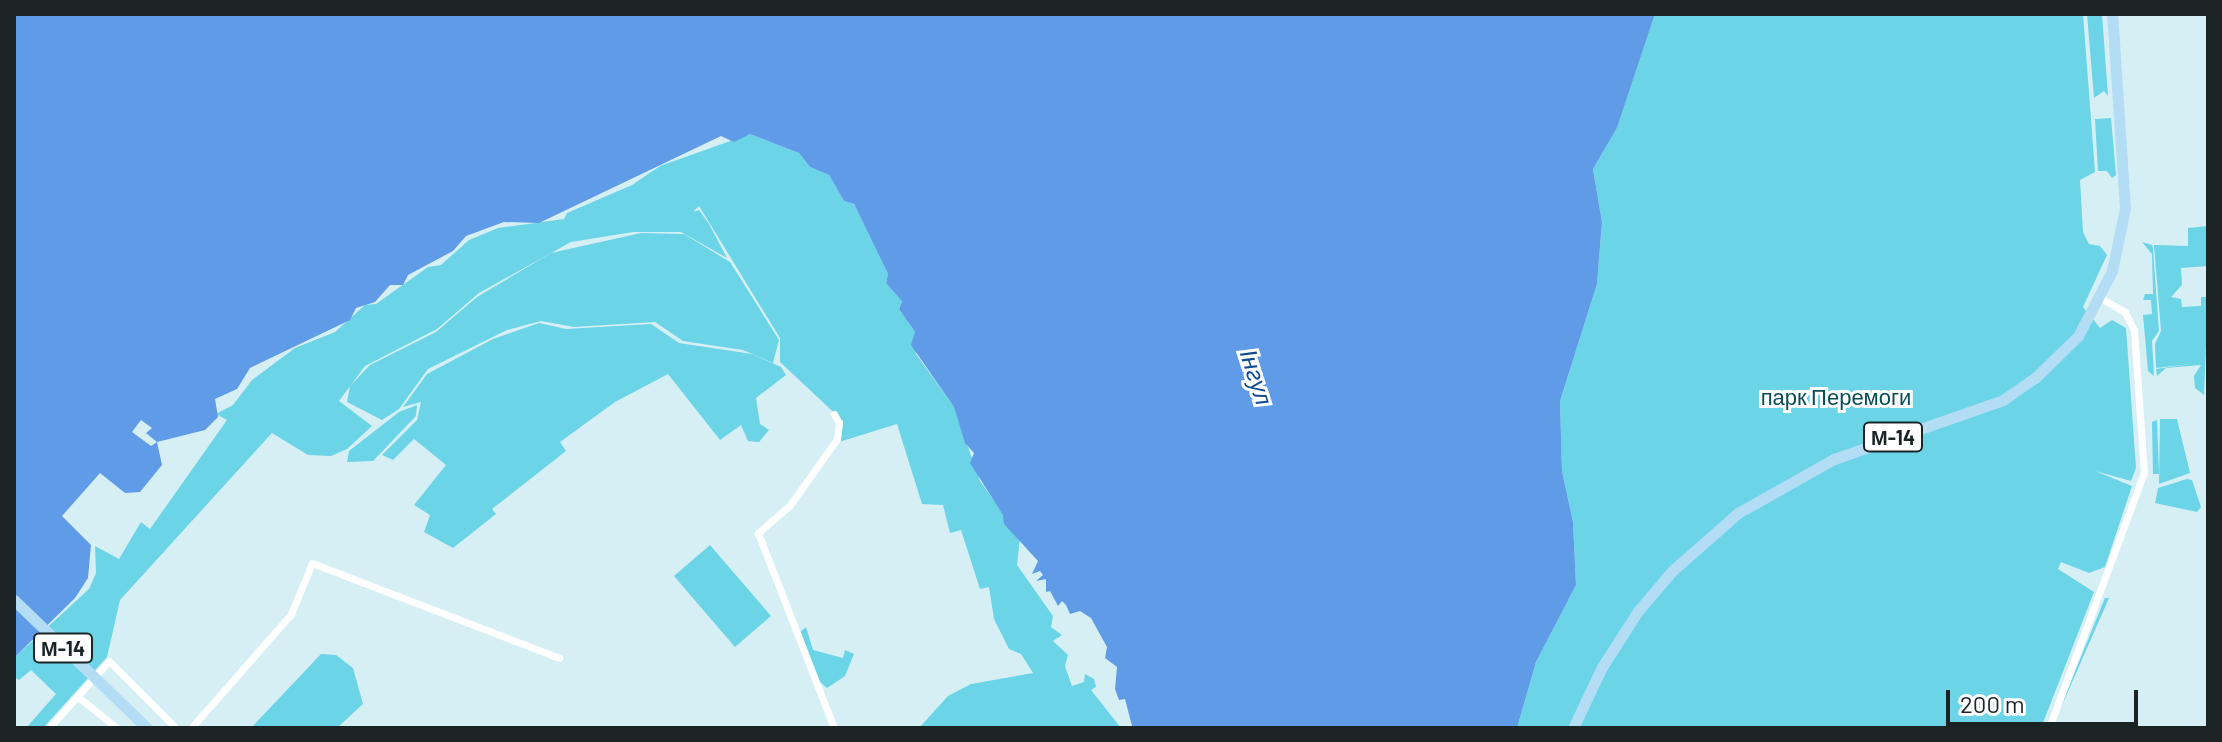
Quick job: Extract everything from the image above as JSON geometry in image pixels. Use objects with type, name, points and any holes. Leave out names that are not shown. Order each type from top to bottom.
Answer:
[{"type":"highway","name":"М-14","points":[[1573,728],[1613,647],[1672,571],[1738,513],[1788,481],[1868,445],[1984,409],[2015,393],[2066,349],[2101,298],[2118,253],[2126,196],[2112,14]]},
{"type":"highway","name":"М-14","points":[[14,600],[147,728]]},
{"type":"street","points":[[2049,728],[2144,473],[2134,330],[2125,312],[2101,298]]},
{"type":"street","points":[[834,414],[839,423],[837,439],[790,505],[758,533],[834,728]]},
{"type":"street","points":[[191,728],[291,614],[312,563],[559,658]]},
{"type":"street","points":[[49,728],[109,661],[176,728]]},
{"type":"street","points":[[77,696],[117,728]]},
{"type":"green space","name":"парк Перемоги","points":[[1655,14],[2083,14],[2095,172],[2080,180],[2083,232],[2089,244],[2100,246],[2107,255],[2083,307],[2100,328],[2112,320],[2126,328],[2136,468],[2131,481],[2095,471],[2132,486],[2105,567],[2089,573],[2061,562],[2058,569],[2094,592],[2041,728],[1517,728],[1536,662],[1576,585],[1573,522],[1562,471],[1560,401],[1597,284],[1602,222],[1593,169],[1617,128]]},
{"type":"green space","points":[[2087,14],[2102,14],[2108,96],[2104,91],[2094,98]]},
{"type":"green space","points":[[2111,118],[2116,175],[2112,178],[2107,171],[2098,171],[2095,119]]},
{"type":"green space","points":[[750,134],[799,153],[810,167],[829,175],[844,201],[854,204],[888,274],[886,283],[902,300],[899,309],[915,332],[916,354],[954,407],[980,481],[1020,537],[1017,565],[1053,616],[1051,627],[1062,635],[1053,641],[1068,655],[1065,666],[1072,686],[1084,682],[1085,674],[1094,679],[1096,687],[1091,690],[1121,728],[919,728],[948,696],[971,684],[1033,673],[1021,654],[1009,649],[994,619],[989,587],[980,589],[961,530],[950,533],[943,505],[922,504],[897,424],[839,442],[843,421],[780,362],[780,338],[699,206],[693,212],[699,210],[727,258],[681,232],[633,232],[571,242],[479,293],[437,329],[365,366],[339,401],[372,426],[347,449],[331,456],[308,455],[272,433],[120,600],[107,657],[43,728],[26,728],[56,694],[31,670],[19,680],[14,677],[14,658],[89,589],[96,573],[95,546],[119,559],[141,522],[150,529],[227,420],[216,414],[233,405],[252,380],[295,348],[335,332],[365,305],[376,304],[428,267],[441,265],[469,240],[498,228],[564,219],[567,213],[632,185],[660,166]]},
{"type":"green space","points":[[2208,226],[2208,266],[2181,268],[2182,285],[2171,297],[2181,299],[2182,307],[2201,306],[2201,297],[2208,297],[2204,395],[2195,388],[2194,376],[2201,365],[2166,368],[2157,376],[2156,369],[2191,364],[2156,368],[2155,344],[2161,331],[2154,245],[2188,246],[2188,228]]},
{"type":"green space","points":[[641,233],[684,234],[730,262],[779,340],[773,363],[743,350],[683,341],[655,322],[574,327],[541,321],[507,330],[428,369],[399,409],[382,420],[347,402],[350,386],[370,365],[436,332],[477,297],[551,253]]},
{"type":"green space","points":[[2142,242],[2152,245],[2153,249],[2159,331],[2152,341],[2154,376],[2148,371],[2143,315],[2152,314],[2151,300],[2143,300],[2145,294],[2153,294],[2152,254]]},
{"type":"green space","points":[[539,323],[566,329],[651,324],[679,343],[752,354],[781,367],[786,375],[756,398],[760,424],[769,430],[759,442],[748,441],[741,425],[720,440],[668,374],[615,402],[560,442],[566,451],[492,509],[496,514],[453,548],[424,532],[430,515],[414,505],[446,465],[414,439],[393,460],[382,455],[417,420],[421,402],[403,407],[427,374],[493,339]]},
{"type":"green space","points":[[417,405],[416,416],[373,461],[347,462],[349,451],[399,412]]},
{"type":"green space","points":[[2160,419],[2177,419],[2190,473],[2159,484]]},
{"type":"green space","points":[[2157,420],[2159,474],[2153,474],[2152,422]]},
{"type":"green space","points":[[2192,480],[2201,507],[2197,512],[2155,503],[2158,488]]},
{"type":"green space","points":[[710,545],[771,616],[735,647],[674,576]]},
{"type":"green space","points":[[2105,598],[2109,598],[2052,728]]},
{"type":"green space","points":[[806,627],[813,650],[843,658],[845,650],[854,654],[845,676],[827,688],[819,681],[800,632]]},
{"type":"green space","points":[[321,654],[336,655],[353,668],[363,704],[337,728],[251,728]]},
{"type":"water","name":"Інгул","points":[[14,14],[1655,14],[1617,128],[1593,169],[1602,222],[1597,284],[1560,401],[1562,471],[1573,522],[1576,585],[1536,662],[1517,728],[1132,726],[1125,699],[1119,700],[1115,689],[1117,667],[1105,658],[1107,647],[1091,618],[1080,611],[1070,614],[1062,601],[1058,606],[1050,591],[1046,592],[1046,579],[1036,581],[1043,575],[1040,571],[1032,574],[1038,561],[1004,524],[1003,515],[970,463],[974,453],[965,443],[954,407],[911,345],[915,332],[899,309],[902,301],[886,283],[888,274],[854,204],[844,201],[829,175],[810,167],[799,153],[750,134],[734,142],[721,136],[539,223],[504,222],[466,236],[453,251],[408,275],[403,285],[390,285],[375,302],[356,308],[350,320],[250,368],[237,389],[215,399],[218,417],[205,430],[157,442],[162,465],[140,492],[125,493],[100,473],[62,516],[91,545],[88,578],[75,598],[14,658]]},
{"type":"pier","points":[[141,420],[152,428],[146,433],[157,442],[151,446],[132,432]]}]
